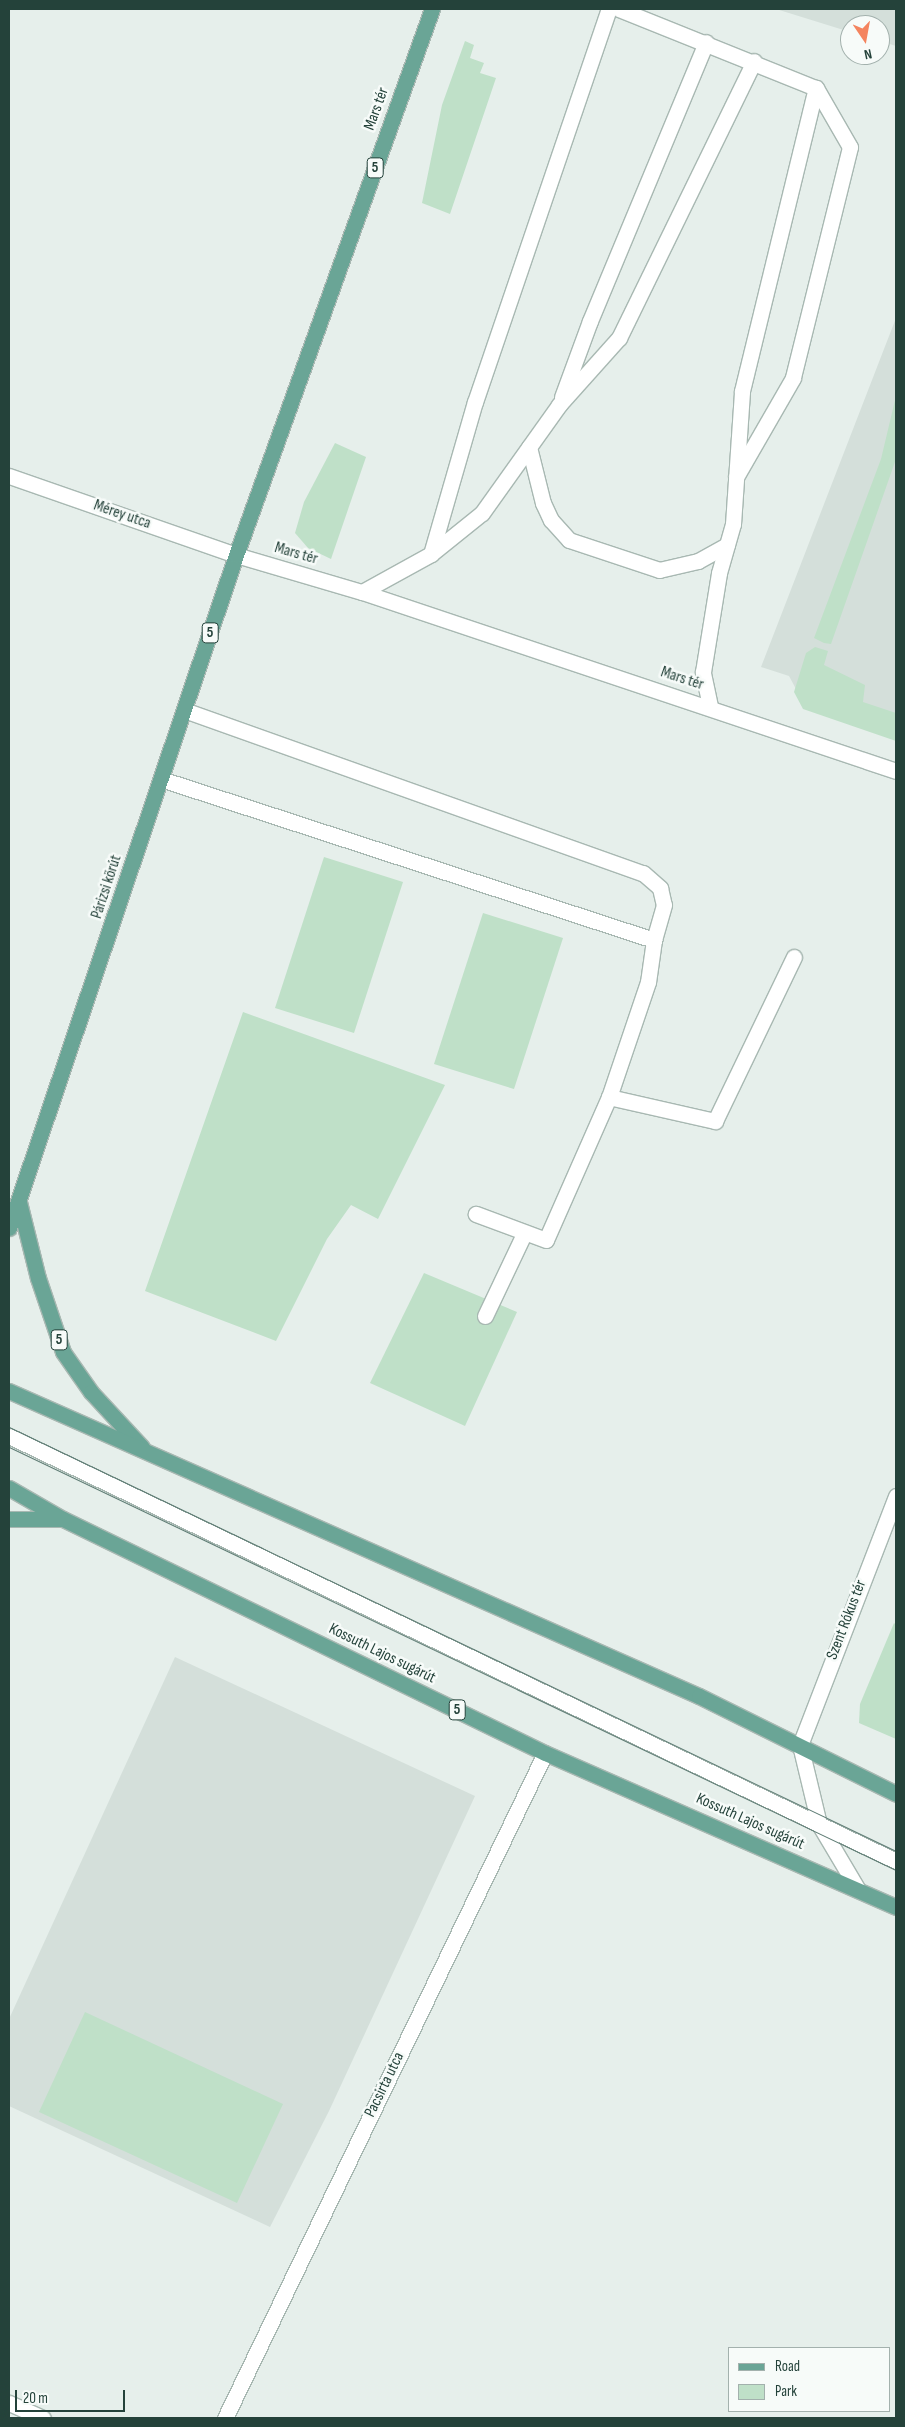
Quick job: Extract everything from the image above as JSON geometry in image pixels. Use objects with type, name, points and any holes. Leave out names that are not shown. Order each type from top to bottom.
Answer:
[{"type":"main road","name":"Mars tér","points":[[236,555],[432,9]]},
{"type":"main road","name":"Párizsi körút","points":[[9,1228],[236,555]]},
{"type":"main road","name":"5","points":[[19,1202],[38,1278],[63,1352],[91,1392],[147,1453]]},
{"type":"main road","name":"5","points":[[9,1391],[699,1696],[896,1794]]},
{"type":"main road","name":"Kossuth Lajos sugárút","points":[[9,1488],[63,1519],[545,1753],[857,1888],[896,1907]]},
{"type":"main road","points":[[9,1519],[63,1519]]},
{"type":"street","points":[[430,554],[475,402],[609,9]]},
{"type":"street","points":[[619,9],[754,61],[816,88],[850,147],[793,378],[736,478]]},
{"type":"street","points":[[560,405],[590,321],[706,42]]},
{"type":"street","points":[[362,592],[430,554],[482,513],[560,405],[619,338],[754,61]]},
{"type":"street","points":[[710,706],[703,672],[719,572],[734,524],[742,391],[816,88]]},
{"type":"street","points":[[529,447],[544,504],[551,520],[569,540],[659,570],[698,561],[727,545]]},
{"type":"street","name":"Mérey utca","points":[[9,476],[236,555]]},
{"type":"street","name":"Mars tér","points":[[236,555],[362,592],[710,706],[896,771]]},
{"type":"street","points":[[184,710],[643,873],[660,888],[664,905],[654,940],[648,982],[609,1097],[546,1240],[524,1234],[476,1214]]},
{"type":"street","points":[[161,778],[654,940]]},
{"type":"street","points":[[609,1097],[715,1121],[794,957]]},
{"type":"street","points":[[485,1316],[524,1234]]},
{"type":"street","points":[[9,1436],[896,1861]]},
{"type":"street","name":"Szent Rókus tér","points":[[800,1745],[896,1496]]},
{"type":"street","name":"Kossuth Lajos sugárút","points":[[800,1745],[820,1824],[857,1888]]},
{"type":"street","name":"Pacsirta utca","points":[[225,2418],[545,1753]]},
{"type":"street","points":[[9,2403],[43,2418]]},
{"type":"shaded area","points":[[776,9],[896,9],[896,46],[890,44],[890,15],[840,15],[840,29]]},
{"type":"shaded area","points":[[896,318],[896,724],[796,689],[789,676],[761,667]]},
{"type":"shaded area","points":[[175,1657],[475,1796],[329,2111],[270,2227],[9,2106],[9,2019]]},
{"type":"green space","points":[[465,41],[474,45],[470,58],[484,63],[480,73],[496,78],[450,214],[422,203],[442,105]]},
{"type":"green space","points":[[896,396],[896,459],[831,644],[824,643],[814,638],[881,459]]},
{"type":"green space","points":[[335,443],[366,457],[331,559],[308,548],[295,533],[304,502]]},
{"type":"green space","points":[[815,647],[828,651],[824,665],[865,685],[863,702],[896,713],[896,741],[803,709],[794,692],[806,653]]},
{"type":"green space","points":[[324,857],[403,882],[354,1033],[275,1008]]},
{"type":"green space","points":[[483,913],[563,938],[514,1089],[434,1064]]},
{"type":"green space","points":[[243,1012],[445,1085],[378,1219],[351,1205],[327,1239],[276,1341],[145,1291]]},
{"type":"green space","points":[[424,1273],[517,1312],[465,1426],[370,1383]]},
{"type":"green space","points":[[894,1623],[896,1625],[896,1739],[859,1723],[860,1704]]},
{"type":"green space","points":[[85,2012],[283,2104],[237,2203],[39,2112]]},
{"type":"tram line","points":[[9,1427],[896,1851]]},
{"type":"tram line","points":[[9,1447],[896,1870]]}]
